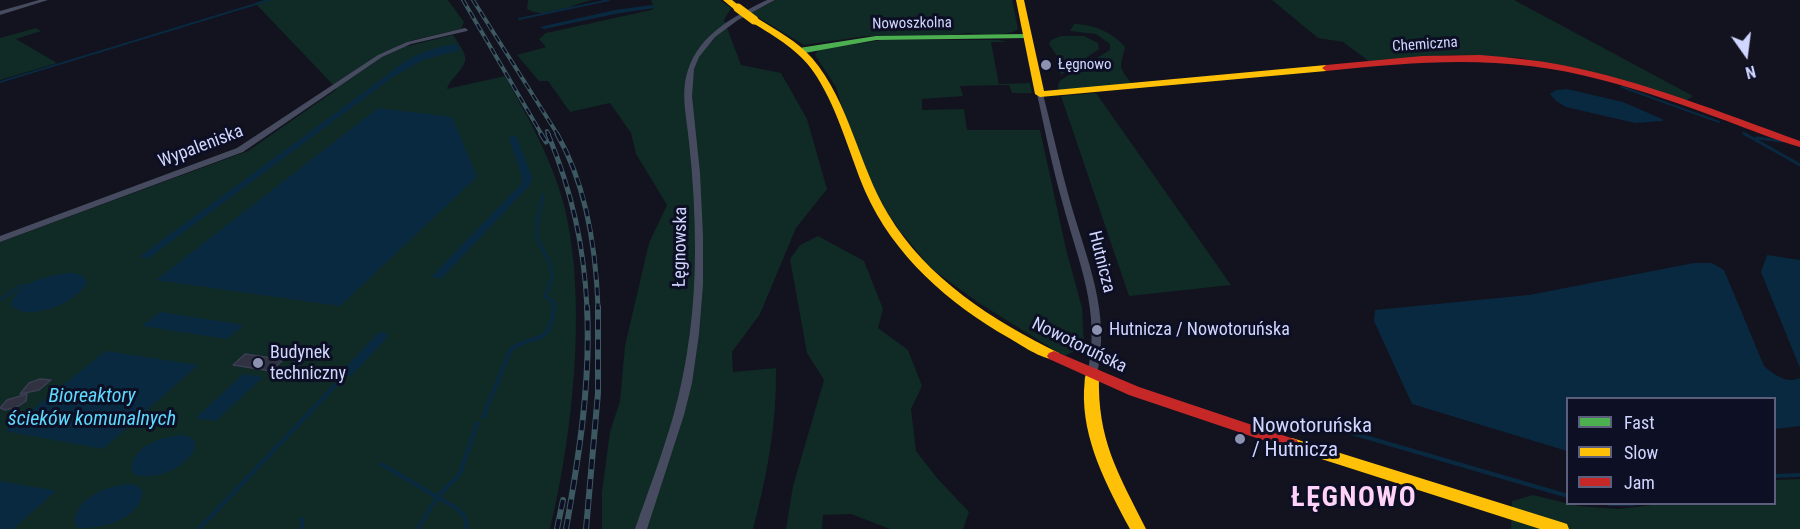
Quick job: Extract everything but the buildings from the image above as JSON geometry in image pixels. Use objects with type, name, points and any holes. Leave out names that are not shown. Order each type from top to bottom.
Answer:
[{"type":"street","points":[[0,13],[45,0]]},
{"type":"street","name":"Nowotoruńska","points":[[727,0],[799,51],[812,64],[826,85],[874,203],[884,221],[912,255],[950,291],[1006,331],[1092,375],[1196,413],[1561,529]]},
{"type":"street","name":"Łęgnowska","points":[[641,529],[683,400],[693,344],[699,268],[698,196],[687,97],[691,68],[696,57],[709,41],[732,21],[772,0]]},
{"type":"street","name":"Hutnicza","points":[[1020,0],[1028,32],[1026,36],[1065,197],[1089,281],[1096,321],[1097,347],[1088,394],[1092,432],[1106,467],[1138,529]]},
{"type":"street","name":"Wypaleniska","points":[[0,239],[246,148],[380,56],[409,43],[465,30]]},
{"type":"street","name":"Nowoszkolna","points":[[799,51],[876,38],[1026,36]]},
{"type":"street","name":"Chemiczna","points":[[1041,94],[1436,58],[1491,57],[1546,64],[1607,80],[1800,144]]},
{"type":"green space","points":[[264,0],[448,0],[464,22],[461,29],[409,41],[398,46],[404,47],[453,35],[463,51],[465,60],[447,89],[505,76],[523,108],[540,141],[560,191],[572,246],[575,285],[576,327],[571,411],[550,529],[0,529],[0,242],[248,151],[337,89],[255,3]]},
{"type":"green space","points":[[528,0],[592,0],[543,13],[527,9]]},
{"type":"green space","points":[[651,0],[720,0],[731,8],[724,20],[741,65],[781,73],[807,119],[827,189],[796,228],[760,314],[732,352],[733,372],[776,368],[775,409],[770,449],[753,529],[602,529],[602,492],[610,432],[620,401],[625,346],[649,243],[667,205],[636,154],[631,133],[610,103],[570,112],[548,81],[539,81],[517,55],[546,47],[539,39],[546,33],[651,10],[654,8]]},
{"type":"green space","points":[[776,0],[1012,0],[1018,29],[997,35],[968,33],[943,36],[866,36],[804,45],[751,13]]},
{"type":"green space","points":[[1272,0],[1514,0],[1693,96],[1684,102],[1522,58],[1449,55],[1370,62],[1343,42],[1318,38]]},
{"type":"green space","points":[[1074,24],[1102,30],[1125,47],[1121,67],[1133,85],[1059,91],[1058,84],[1061,80],[1110,50],[1110,44],[1096,34],[1070,31]]},
{"type":"green space","points":[[36,28],[41,31],[16,39],[57,63],[0,80],[0,38]]},
{"type":"green space","points":[[1061,36],[1084,36],[1098,43],[1099,49],[1061,75],[1057,56],[1049,44],[1051,40]]},
{"type":"green space","points":[[882,40],[998,40],[1008,42],[991,42],[999,84],[1030,83],[1032,93],[1012,93],[1009,85],[960,86],[963,96],[922,99],[922,110],[964,109],[967,130],[1040,130],[1066,249],[1082,308],[1084,347],[1064,356],[979,303],[932,269],[900,231],[879,201],[845,117],[836,87],[815,55],[818,50]]},
{"type":"green space","points":[[1096,93],[1231,285],[1129,296],[1061,96]]},
{"type":"green space","points":[[818,236],[864,261],[883,309],[878,328],[908,350],[922,386],[911,409],[916,451],[937,478],[969,512],[963,529],[890,529],[851,514],[823,515],[822,529],[786,529],[793,486],[824,380],[807,353],[790,259],[800,245]]},
{"type":"green space","points":[[1800,479],[1800,529],[1511,529],[1512,501],[1533,495],[1566,503],[1566,505],[1618,509],[1652,505],[1776,505],[1776,480]]},
{"type":"water","points":[[457,44],[460,50],[423,60],[393,77],[149,258],[139,257],[401,64],[428,51]]},
{"type":"water","points":[[1567,89],[1623,102],[1663,121],[1635,123],[1566,107],[1550,94],[1556,90]]},
{"type":"water","points":[[378,108],[452,117],[477,177],[340,306],[156,280]]},
{"type":"water","points":[[1767,255],[1800,260],[1800,368],[1761,272]]},
{"type":"water","points":[[1694,263],[1712,263],[1724,270],[1764,366],[1786,379],[1800,378],[1800,426],[1776,429],[1776,397],[1566,397],[1566,451],[1412,404],[1374,321],[1375,310],[1529,295]]},
{"type":"water","points":[[72,273],[82,275],[87,282],[82,290],[64,303],[40,311],[28,312],[11,305],[14,297],[27,285],[55,275]]},
{"type":"water","points":[[160,312],[244,325],[227,339],[142,326]]},
{"type":"water","name":"Bioreaktory ścieków komunalnych","points":[[106,351],[198,365],[103,449],[5,431]]},
{"type":"water","points":[[243,374],[263,377],[216,421],[196,418]]},
{"type":"water","points":[[181,435],[190,437],[195,442],[195,449],[177,467],[152,476],[135,475],[131,470],[136,455],[149,444]]},
{"type":"water","name":"Bioreaktory ścieków komunalnych","points":[[0,481],[56,491],[13,529],[0,529]]},
{"type":"water","points":[[129,484],[138,486],[143,491],[141,501],[135,509],[109,524],[78,528],[74,522],[76,513],[87,500],[103,490]]},
{"type":"waterway","points":[[0,82],[269,0]]},
{"type":"waterway","points":[[519,19],[609,0]]},
{"type":"waterway","points":[[544,27],[615,12],[652,7]]},
{"type":"waterway","points":[[1622,87],[1719,122]]},
{"type":"waterway","points":[[1745,134],[1800,165]]},
{"type":"waterway","points":[[438,276],[525,185],[527,177],[513,138]]},
{"type":"waterway","points":[[1757,138],[1783,141]]},
{"type":"waterway","points":[[543,196],[537,220],[537,234],[551,269],[552,276],[545,296],[554,303],[553,308]]},
{"type":"waterway","points":[[0,300],[22,285],[27,286]]},
{"type":"waterway","points":[[483,417],[511,349],[545,334],[549,329],[554,307]]},
{"type":"waterway","points":[[347,373],[382,336]]},
{"type":"waterway","points":[[199,529],[347,373]]},
{"type":"waterway","points":[[1307,420],[1566,495]]},
{"type":"waterway","points":[[437,497],[460,474],[477,423]]},
{"type":"waterway","points":[[381,464],[437,497]]},
{"type":"waterway","points":[[1776,476],[1800,475]]},
{"type":"waterway","points":[[418,529],[437,497]]},
{"type":"waterway","points":[[437,497],[456,508],[465,517],[467,529]]},
{"type":"waterway","points":[[302,519],[302,529]]},
{"type":"railway","points":[[463,0],[542,135]]},
{"type":"railway","points":[[473,0],[558,135]]},
{"type":"railway","points":[[547,131],[549,135]]},
{"type":"railway","points":[[541,134],[546,142]]},
{"type":"railway","points":[[548,134],[564,177],[580,241],[587,308]]},
{"type":"railway","points":[[557,134],[583,196],[595,263],[598,308]]},
{"type":"railway","points":[[566,529],[586,391],[587,307]]},
{"type":"railway","points":[[586,529],[598,393],[598,308]]},
{"type":"railway","points":[[557,529],[563,500]]},
{"type":"traffic: fast","points":[[799,51],[876,38],[1026,36]]},
{"type":"traffic: slow","points":[[727,0],[738,8]]},
{"type":"traffic: slow","points":[[1020,0],[1040,94],[1326,68]]},
{"type":"traffic: slow","points":[[738,8],[754,20]]},
{"type":"traffic: slow","points":[[754,20],[797,48],[821,75],[831,93],[863,174],[881,212],[896,236],[914,258],[956,297],[980,314],[1004,330],[1054,356]]},
{"type":"traffic: slow","points":[[1092,375],[1093,417],[1102,455],[1138,529]]},
{"type":"traffic: slow","points":[[1292,444],[1561,529]]},
{"type":"traffic: jam","points":[[1326,68],[1442,58],[1521,61],[1602,77],[1643,89],[1800,144]]},
{"type":"traffic: jam","points":[[1054,356],[1134,391],[1292,444]]},
{"type":"place","name":"Łęgnowo","points":[[1046,65]]},
{"type":"place","name":"Hutnicza / Nowotoruńska","points":[[1097,330]]},
{"type":"place","name":"Budynek techniczny","points":[[258,363]]},
{"type":"place","name":"Nowotoruńska / Hutnicza","points":[[1240,439]]},
{"type":"district","name":"ŁĘGNOWO","points":[[1354,499]]}]
